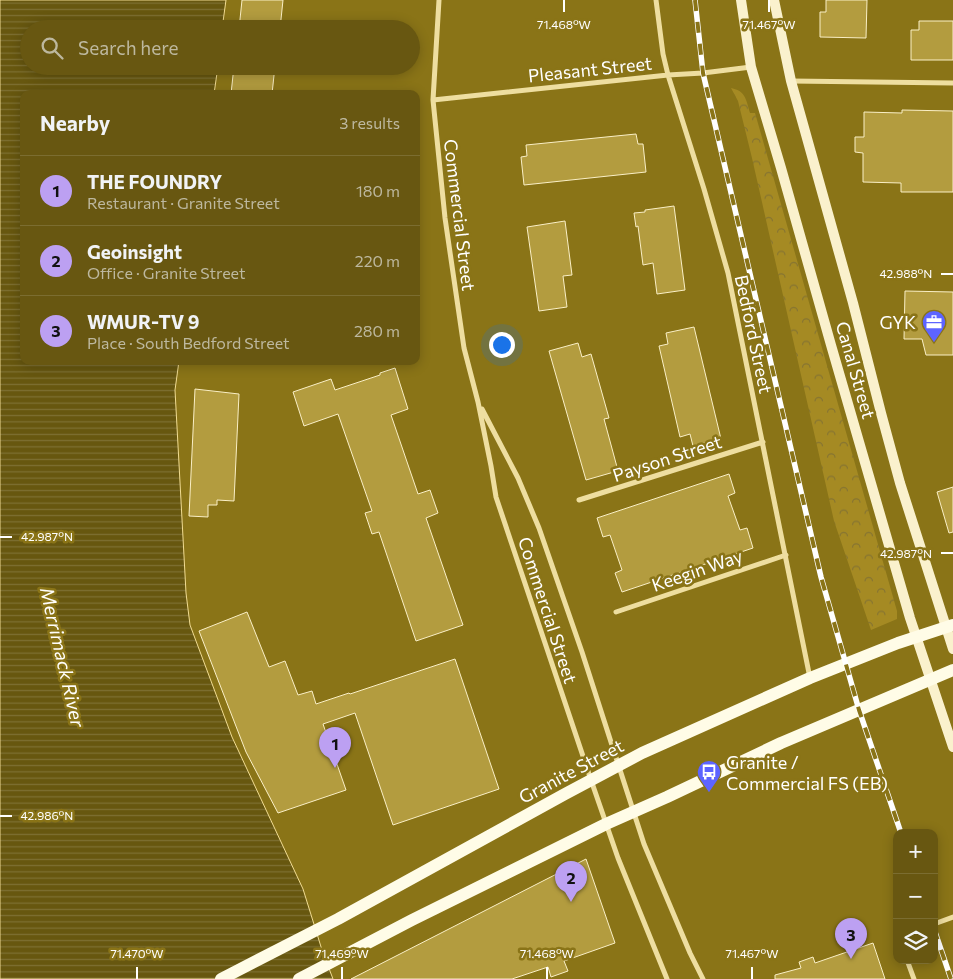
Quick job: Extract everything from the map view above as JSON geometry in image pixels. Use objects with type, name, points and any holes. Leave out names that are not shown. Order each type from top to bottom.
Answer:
[{"type":"main road","name":"Granite Street","points":[[220,979],[338,919],[642,753],[810,678],[898,643],[949,626]]},
{"type":"main road","points":[[299,979],[412,920],[633,811],[781,743],[953,670]]},
{"type":"street","name":"Commercial Street","points":[[439,0],[433,100],[445,218],[464,348],[478,402],[496,497],[618,858],[667,979]]},
{"type":"street","name":"Bedford Street","points":[[656,0],[663,54],[668,75],[728,273],[810,678]]},
{"type":"street","name":"Canal Street","points":[[741,0],[751,67],[916,637],[953,747]]},
{"type":"street","name":"Canal Street","points":[[774,0],[791,81],[904,496],[949,626],[953,649]]},
{"type":"street","name":"Pleasant Street","points":[[433,100],[751,67]]},
{"type":"street","points":[[791,81],[953,83]]},
{"type":"street","name":"Commercial Street","points":[[478,402],[518,478],[539,528],[582,652],[644,844],[690,953],[703,979]]},
{"type":"street","name":"Payson Street","points":[[579,500],[763,442]]},
{"type":"street","name":"Keegin Way","points":[[616,612],[786,555]]},
{"type":"street","points":[[938,923],[953,917]]},
{"type":"street","points":[[908,964],[914,979]]},
{"type":"green space","points":[[731,88],[743,94],[750,113],[755,113],[897,611],[897,619],[871,630],[834,521],[752,158],[738,101]]},
{"type":"water","name":"Merrimack River","points":[[0,0],[226,0],[223,20],[20,20],[20,75],[217,75],[215,90],[20,90],[20,365],[178,365],[175,390],[186,593],[190,625],[232,737],[303,889],[333,979],[0,979]]},
{"type":"building","points":[[242,0],[283,0],[281,20],[240,20]]},
{"type":"building","points":[[826,0],[867,0],[866,38],[820,37],[820,12],[826,12]]},
{"type":"building","points":[[919,21],[953,21],[953,60],[911,60],[911,30],[919,30]]},
{"type":"building","points":[[233,75],[274,75],[272,90],[231,90]]},
{"type":"building","points":[[902,110],[953,111],[953,192],[901,192],[901,183],[863,182],[863,153],[855,152],[855,137],[864,137],[864,112],[902,113]]},
{"type":"building","points":[[636,134],[638,144],[643,144],[646,172],[524,185],[521,157],[527,156],[526,145]]},
{"type":"building","points":[[674,206],[685,290],[657,294],[653,263],[643,265],[638,226],[636,227],[634,213]]},
{"type":"building","points":[[565,221],[572,275],[563,276],[567,307],[539,311],[527,227]]},
{"type":"building","points":[[905,291],[953,292],[953,355],[926,355],[922,339],[904,339]]},
{"type":"building","points":[[694,327],[721,439],[693,446],[690,434],[680,437],[659,346],[668,344],[666,333]]},
{"type":"building","points":[[578,343],[582,357],[591,354],[609,418],[604,419],[617,467],[612,468],[614,472],[586,480],[549,351]]},
{"type":"building","points":[[395,368],[408,409],[391,415],[418,494],[430,490],[438,513],[426,518],[463,625],[416,641],[379,532],[372,534],[365,513],[372,511],[338,414],[304,426],[293,392],[331,379],[335,390]]},
{"type":"building","points":[[195,389],[239,394],[234,501],[217,500],[217,505],[208,505],[208,517],[189,516]]},
{"type":"building","points":[[729,474],[735,493],[728,496],[740,530],[747,528],[753,548],[622,592],[615,573],[622,570],[610,535],[603,537],[597,518]]},
{"type":"building","points":[[953,487],[953,532],[949,533],[937,492]]},
{"type":"building","points":[[247,612],[269,667],[285,661],[298,695],[312,691],[316,704],[455,659],[499,789],[393,825],[355,713],[323,724],[346,790],[278,813],[246,752],[199,631]]},
{"type":"building","points":[[586,859],[615,943],[564,961],[568,971],[551,977],[548,967],[512,979],[351,979]]},
{"type":"building","points":[[873,943],[885,979],[775,979],[775,975],[801,968],[799,962],[813,957],[815,963]]},
{"type":"railway","points":[[695,0],[703,73],[821,577],[859,710],[900,829]]},
{"type":"railway","points":[[938,941],[951,979]]},
{"type":"place","name":"GYK","points":[[934,343]]},
{"type":"place","name":"THE FOUNDRY","points":[[335,768]]},
{"type":"place","name":"Granite / Commercial FS (EB)","points":[[709,793]]},
{"type":"place","name":"Geoinsight","points":[[571,902]]},
{"type":"place","name":"WMUR-TV 9","points":[[851,959]]}]
